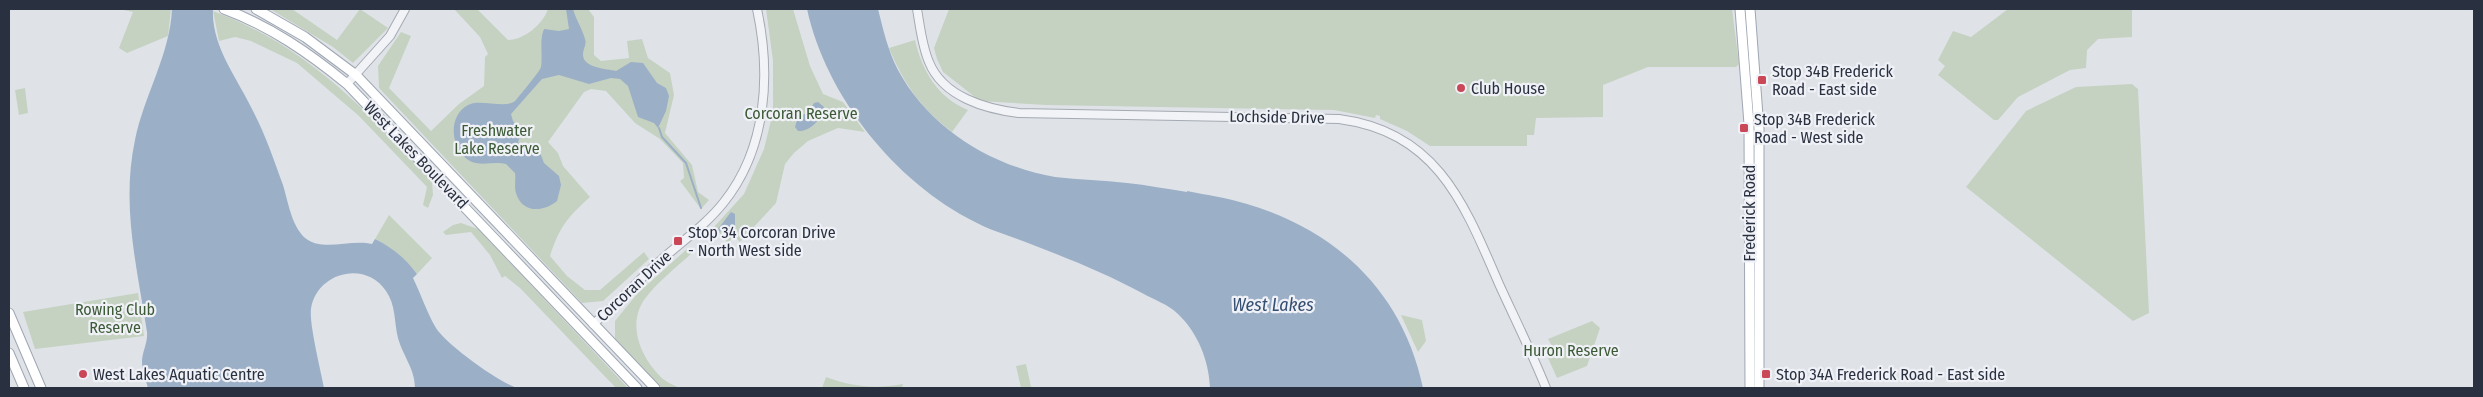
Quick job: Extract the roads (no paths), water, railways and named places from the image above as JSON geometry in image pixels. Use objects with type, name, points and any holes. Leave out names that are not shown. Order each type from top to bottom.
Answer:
[{"type":"main road","name":"West Lakes Boulevard","points":[[226,9],[259,24],[300,48],[347,84],[637,388]]},
{"type":"main road","name":"West Lakes Boulevard","points":[[256,9],[305,36],[356,75],[655,388]]},
{"type":"main road","name":"Frederick Road","points":[[1740,9],[1749,124],[1750,388]]},
{"type":"main road","name":"Frederick Road","points":[[1750,9],[1759,129],[1759,388]]},
{"type":"main road","points":[[458,199],[465,190]]},
{"type":"main road","points":[[523,250],[520,250],[518,254],[538,277],[542,288]]},
{"type":"main road","points":[[9,313],[41,388]]},
{"type":"main road","points":[[583,332],[593,324]]},
{"type":"main road","points":[[9,353],[24,388]]},
{"type":"street","points":[[347,84],[390,36],[405,9]]},
{"type":"street","name":"Corcoran Drive","points":[[593,324],[710,217],[725,201],[740,176],[758,134],[762,112],[762,53],[757,9]]},
{"type":"street","name":"Lochside Drive","points":[[917,9],[929,62],[940,79],[964,97],[992,109],[1019,113],[1339,119],[1374,126],[1409,143],[1435,165],[1461,200],[1546,388]]},
{"type":"water","points":[[172,9],[213,9],[216,36],[221,49],[269,147],[283,185],[291,215],[303,235],[308,240],[322,245],[372,244],[375,239],[393,250],[417,274],[413,278],[436,328],[442,335],[486,371],[517,388],[415,388],[411,369],[398,338],[389,296],[377,281],[366,275],[354,273],[342,274],[322,286],[315,297],[311,309],[313,336],[324,388],[148,388],[142,362],[147,332],[135,260],[130,213],[131,165],[139,123],[167,43]]},
{"type":"water","points":[[566,9],[573,9],[584,35],[586,43],[583,54],[586,62],[596,67],[616,71],[631,62],[643,63],[657,83],[666,88],[669,96],[666,111],[658,128],[654,123],[638,117],[628,86],[620,79],[611,78],[589,84],[559,75],[542,79],[511,114],[513,121],[522,131],[518,142],[520,145],[527,150],[539,150],[544,163],[559,176],[561,185],[557,201],[552,205],[540,209],[528,208],[519,200],[515,191],[515,173],[506,164],[476,163],[465,157],[459,151],[456,143],[454,126],[461,110],[468,105],[473,103],[506,104],[516,100],[541,67],[544,29],[559,31],[569,29]]},
{"type":"water","name":"West Lakes","points":[[807,9],[878,9],[894,63],[911,91],[944,126],[985,154],[1031,172],[1055,177],[1134,184],[1225,198],[1280,216],[1310,231],[1337,249],[1362,271],[1383,295],[1400,323],[1413,354],[1423,388],[1210,388],[1205,358],[1197,339],[1185,322],[1170,307],[1100,272],[975,222],[946,205],[918,184],[892,160],[868,133],[847,104],[830,73],[816,41]]},
{"type":"water","points":[[818,102],[824,107],[818,120],[811,127],[798,131],[795,127],[798,116],[808,113],[814,103]]},
{"type":"water","points":[[731,212],[735,214],[735,228],[728,232],[718,231],[718,229]]},
{"type":"waterway","points":[[659,128],[662,137],[686,163],[701,208]]},
{"type":"place","name":"Stop 34B Frederick Road - East side","points":[[1762,80]]},
{"type":"place","name":"Club House","points":[[1461,88]]},
{"type":"place","name":"Stop 34B Frederick Road - West side","points":[[1744,128]]},
{"type":"place","name":"Stop 34 Corcoran Drive - North West side","points":[[678,241]]},
{"type":"place","name":"West Lakes Aquatic Centre","points":[[83,374]]},
{"type":"place","name":"Stop 34A Frederick Road - East side","points":[[1766,374]]},
{"type":"park label","name":"Corcoran Reserve","points":[[801,113]]},
{"type":"park label","name":"Freshwater Lake Reserve","points":[[497,139]]},
{"type":"park label","name":"Rowing Club Reserve","points":[[115,318]]},
{"type":"park label","name":"Huron Reserve","points":[[1571,350]]}]
